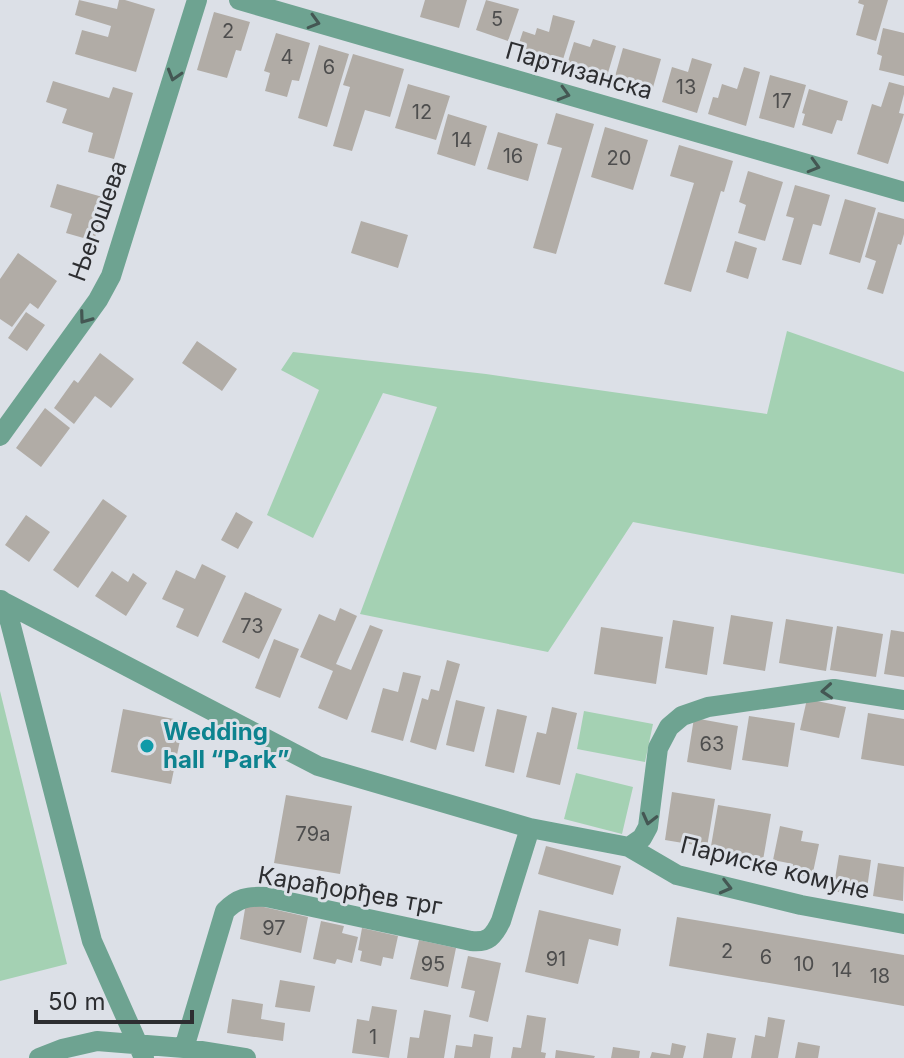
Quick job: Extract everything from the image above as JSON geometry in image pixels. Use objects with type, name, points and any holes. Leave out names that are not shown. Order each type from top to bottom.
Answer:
[{"type":"street","name":"Његошева","points":[[0,436],[98,300],[111,276],[197,0]]},
{"type":"street","name":"Партизанска","points":[[239,0],[904,192]]},
{"type":"street","points":[[1,600],[318,766],[530,828],[629,847],[642,838],[648,827],[658,748],[669,727],[682,716],[708,707],[834,689],[904,700]]},
{"type":"street","points":[[1,600],[10,622],[92,941],[141,1052]]},
{"type":"street","name":"Карађорђев трг","points":[[184,1048],[225,911],[237,900],[249,896],[266,897],[471,941],[487,940],[495,934],[501,921],[530,828]]},
{"type":"street","name":"Париске комуне","points":[[629,847],[677,875],[801,905],[904,924]]},
{"type":"street","points":[[46,1057],[97,1041],[141,1052],[184,1048],[246,1058]]},
{"type":"green space","points":[[787,331],[904,372],[904,574],[633,522],[548,652],[360,614],[437,407],[383,393],[313,538],[267,515],[319,390],[281,370],[293,352],[486,374],[767,414]]},
{"type":"green space","points":[[0,691],[67,964],[0,981]]},
{"type":"green space","points":[[584,711],[653,724],[645,762],[577,749]]},
{"type":"green space","points":[[576,773],[633,787],[622,834],[564,819]]},
{"type":"building","points":[[79,0],[117,9],[119,0],[125,0],[155,9],[136,72],[75,54],[82,30],[108,37],[111,26],[75,15]]},
{"type":"building","points":[[425,0],[467,0],[459,28],[420,17]]},
{"type":"building","points":[[486,0],[519,9],[508,41],[476,30]]},
{"type":"building","points":[[859,0],[888,0],[876,41],[856,35],[864,5],[858,3]]},
{"type":"building","points":[[214,12],[250,22],[241,51],[236,50],[227,78],[197,70]]},
{"type":"building","points":[[553,15],[575,21],[560,69],[527,60],[529,53],[517,49],[523,31],[535,35],[537,28],[549,32]]},
{"type":"building","points":[[883,28],[904,33],[904,76],[879,70],[882,56],[877,54]]},
{"type":"building","points":[[276,33],[310,43],[299,81],[292,80],[287,97],[265,91],[270,73],[264,71]]},
{"type":"building","points":[[593,39],[616,46],[605,83],[565,71],[574,42],[590,47]]},
{"type":"building","points":[[319,45],[349,54],[327,127],[298,118]]},
{"type":"building","points":[[623,48],[661,59],[652,91],[614,80]]},
{"type":"building","points":[[353,54],[404,69],[390,117],[365,110],[352,151],[333,146],[350,87],[343,85]]},
{"type":"building","points":[[692,58],[712,64],[697,113],[662,102],[672,67],[688,72]]},
{"type":"building","points":[[744,67],[760,72],[746,126],[708,114],[713,97],[718,98],[722,84],[737,89]]},
{"type":"building","points":[[770,75],[806,85],[794,128],[759,118]]},
{"type":"building","points":[[53,81],[109,98],[113,87],[133,93],[114,159],[88,152],[93,133],[62,123],[67,109],[46,102]]},
{"type":"building","points":[[889,82],[904,86],[899,113],[904,114],[888,164],[857,154],[872,104],[881,107]]},
{"type":"building","points":[[408,84],[450,96],[436,140],[395,128]]},
{"type":"building","points":[[809,89],[848,101],[842,121],[837,120],[832,134],[802,125]]},
{"type":"building","points":[[556,113],[594,124],[556,254],[533,248],[562,148],[547,144]]},
{"type":"building","points":[[448,114],[487,126],[475,166],[437,154]]},
{"type":"building","points":[[605,127],[648,140],[633,190],[591,177]]},
{"type":"building","points":[[498,132],[538,144],[528,181],[487,169]]},
{"type":"building","points":[[679,145],[733,161],[691,292],[664,284],[694,183],[670,176]]},
{"type":"building","points":[[748,171],[783,182],[765,241],[738,233],[746,205],[739,202]]},
{"type":"building","points":[[57,184],[106,198],[94,241],[66,233],[72,214],[50,207]]},
{"type":"building","points":[[795,185],[830,195],[821,226],[813,224],[801,265],[782,260],[794,218],[786,216]]},
{"type":"building","points":[[845,199],[876,208],[860,263],[829,254]]},
{"type":"building","points":[[878,212],[904,219],[901,245],[898,244],[883,294],[867,289],[876,261],[865,257]]},
{"type":"building","points":[[361,221],[408,235],[398,268],[351,253]]},
{"type":"building","points":[[735,241],[757,248],[748,279],[726,272]]},
{"type":"building","points":[[18,253],[57,281],[38,309],[30,303],[12,327],[0,319],[0,279]]},
{"type":"building","points":[[26,312],[45,325],[27,351],[8,338]]},
{"type":"building","points":[[197,341],[237,369],[222,391],[182,363]]},
{"type":"building","points":[[100,353],[134,379],[111,408],[95,396],[74,424],[54,408],[74,380],[78,383]]},
{"type":"building","points":[[45,408],[70,428],[41,467],[16,448]]},
{"type":"building","points":[[103,499],[127,516],[78,588],[53,570]]},
{"type":"building","points":[[236,512],[253,522],[238,549],[221,540]]},
{"type":"building","points":[[26,515],[50,532],[29,562],[5,545]]},
{"type":"building","points":[[202,564],[226,576],[198,637],[176,627],[184,609],[162,599],[176,570],[195,579]]},
{"type":"building","points":[[112,571],[128,582],[133,573],[147,583],[126,616],[95,596]]},
{"type":"building","points":[[245,592],[282,609],[259,659],[222,642]]},
{"type":"building","points":[[340,608],[357,616],[336,664],[351,670],[370,625],[383,630],[347,720],[318,708],[333,671],[300,657],[319,614],[335,621]]},
{"type":"building","points":[[731,615],[773,622],[765,671],[723,664]]},
{"type":"building","points":[[786,619],[833,627],[826,671],[779,663]]},
{"type":"building","points":[[673,620],[714,627],[707,675],[665,668]]},
{"type":"building","points":[[837,626],[883,634],[876,677],[830,670]]},
{"type":"building","points":[[601,627],[663,637],[656,684],[594,674]]},
{"type":"building","points":[[891,630],[904,632],[904,677],[884,674]]},
{"type":"building","points":[[274,639],[299,649],[280,698],[255,688]]},
{"type":"building","points":[[447,660],[460,664],[436,750],[410,742],[422,698],[428,700],[431,689],[439,691]]},
{"type":"building","points":[[403,672],[421,676],[403,741],[371,732],[383,688],[398,692]]},
{"type":"building","points":[[807,699],[846,707],[839,738],[800,730]]},
{"type":"building","points":[[456,700],[485,707],[474,752],[446,745]]},
{"type":"building","points":[[552,707],[577,713],[560,785],[526,777],[537,732],[546,734]]},
{"type":"building","name":"Wedding hall “Park”","points":[[123,709],[184,721],[171,784],[111,772]]},
{"type":"building","points":[[497,709],[527,716],[514,773],[485,766]]},
{"type":"building","points":[[868,713],[904,719],[904,766],[861,759]]},
{"type":"building","points":[[749,716],[795,723],[788,767],[742,760]]},
{"type":"building","points":[[694,718],[738,726],[731,770],[687,762]]},
{"type":"building","points":[[672,792],[715,799],[707,847],[665,840]]},
{"type":"building","points":[[286,795],[352,806],[340,874],[274,863]]},
{"type":"building","points":[[718,805],[771,814],[763,860],[710,852]]},
{"type":"building","points":[[780,826],[803,831],[801,841],[819,844],[812,877],[791,874],[793,864],[773,860]]},
{"type":"building","points":[[546,846],[621,866],[613,895],[538,874]]},
{"type":"building","points":[[839,855],[871,860],[866,896],[833,891]]},
{"type":"building","points":[[878,863],[904,867],[903,901],[873,896]]},
{"type":"building","points":[[246,903],[308,917],[301,953],[240,939]]},
{"type":"building","points":[[539,910],[621,929],[618,946],[589,939],[578,984],[525,972]]},
{"type":"building","points":[[677,917],[904,955],[904,1006],[669,966]]},
{"type":"building","points":[[321,921],[344,926],[342,933],[358,937],[352,963],[337,959],[335,964],[313,959]]},
{"type":"building","points":[[362,928],[398,936],[393,959],[383,957],[381,966],[360,961],[362,951],[358,950]]},
{"type":"building","points":[[419,940],[456,948],[448,987],[410,979]]},
{"type":"building","points":[[468,956],[501,963],[488,1022],[469,1017],[475,991],[461,988]]},
{"type":"building","points":[[280,980],[315,986],[310,1012],[275,1007]]},
{"type":"building","points":[[232,999],[263,1004],[261,1019],[285,1023],[283,1041],[227,1033]]},
{"type":"building","points":[[372,1006],[397,1010],[389,1058],[352,1053],[357,1019],[369,1021]]},
{"type":"building","points":[[424,1010],[451,1015],[444,1058],[407,1058],[410,1037],[419,1038]]},
{"type":"building","points":[[527,1015],[546,1018],[541,1052],[546,1053],[545,1058],[511,1058],[513,1047],[521,1048]]},
{"type":"building","points":[[768,1017],[785,1020],[778,1058],[751,1058],[755,1035],[765,1037]]},
{"type":"building","points":[[707,1033],[736,1038],[732,1058],[703,1058]]},
{"type":"building","points":[[474,1034],[493,1037],[490,1058],[454,1058],[456,1045],[472,1047]]},
{"type":"building","points":[[798,1042],[820,1046],[818,1058],[795,1058]]},
{"type":"building","points":[[672,1043],[686,1046],[683,1058],[650,1058],[652,1052],[670,1055]]},
{"type":"building","points":[[613,1047],[640,1051],[639,1058],[611,1058]]},
{"type":"building","points":[[556,1050],[595,1056],[555,1058]]},
{"type":"place","name":"Wedding hall “Park”","points":[[147,746]]}]
